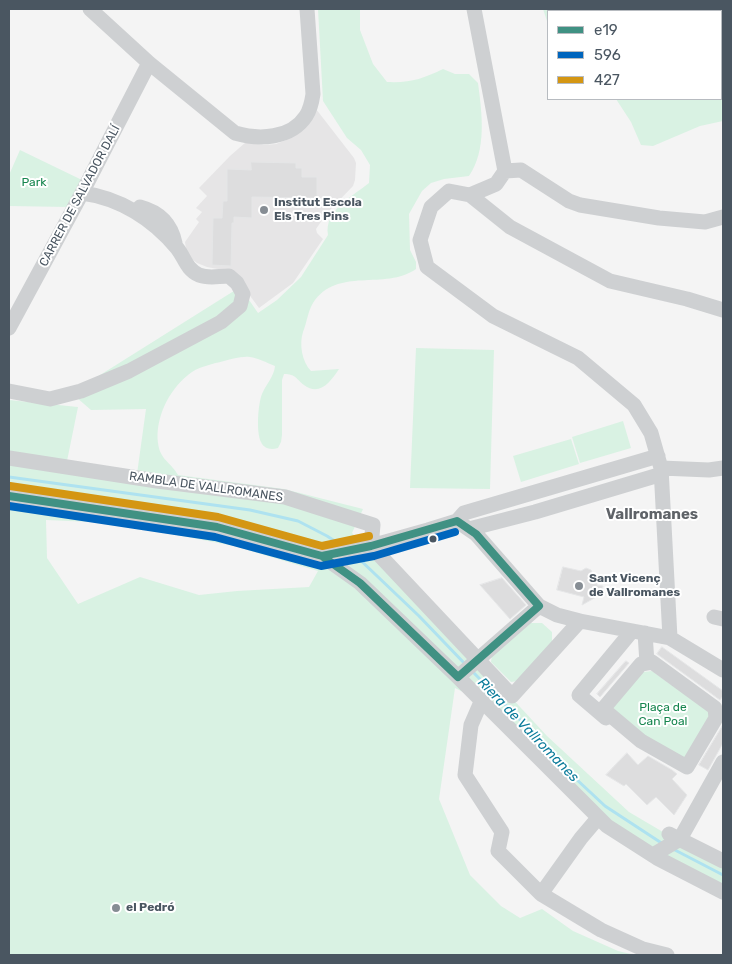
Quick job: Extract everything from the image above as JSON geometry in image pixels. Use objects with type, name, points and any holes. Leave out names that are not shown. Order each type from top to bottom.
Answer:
[{"type":"street","points":[[90,9],[149,63],[235,134],[264,138],[284,134],[300,123],[306,116],[313,94],[308,9]]},
{"type":"street","points":[[470,195],[496,184],[505,171],[474,9]]},
{"type":"street","name":"CARRER DE SALVADOR DALÍ","points":[[9,328],[149,63]]},
{"type":"street","points":[[505,171],[521,170],[569,201],[580,205],[659,218],[705,222],[723,217]]},
{"type":"street","points":[[670,638],[660,466],[651,433],[634,405],[578,358],[493,316],[427,267],[420,240],[430,207],[449,191],[470,195],[510,227],[610,281],[687,299],[723,310]]},
{"type":"street","points":[[9,391],[50,398],[81,391],[129,371],[221,322],[240,306],[244,294],[238,283],[229,276],[211,278],[199,275],[189,268],[176,247],[147,220],[126,206],[114,201],[82,193]]},
{"type":"street","name":"RAMBLA DE VALLROMANES","points":[[9,458],[157,481],[285,496],[373,525],[371,546]]},
{"type":"street","points":[[322,556],[544,509],[660,466],[709,470],[723,468]]},
{"type":"street","points":[[9,496],[216,527],[322,556],[360,582],[607,826],[652,855],[723,892]]},
{"type":"street","points":[[463,525],[476,534],[540,606],[557,615],[580,621],[670,638],[723,670]]},
{"type":"street","points":[[371,546],[512,696],[580,621]]},
{"type":"street","points":[[458,677],[540,606]]},
{"type":"street","points":[[639,632],[646,664]]},
{"type":"street","points":[[606,718],[579,695],[639,632]]},
{"type":"street","points":[[652,662],[715,708],[716,718],[687,768],[641,741],[603,708],[642,664],[646,664],[652,662]]},
{"type":"street","points":[[481,702],[472,724],[465,775],[502,832],[498,850],[541,894],[601,930],[643,949],[667,955]]},
{"type":"street","points":[[652,855],[674,837],[723,762]]},
{"type":"street","points":[[541,894],[581,838],[598,818]]},
{"type":"street","points":[[674,837],[723,861]]},
{"type":"shaded area","name":"Institut Escola Els Tres Pins","points":[[316,109],[354,158],[356,163],[355,180],[353,186],[327,213],[316,229],[323,239],[293,283],[259,308],[245,289],[223,270],[207,267],[189,257],[185,242],[199,222],[196,219],[202,212],[196,208],[207,196],[199,188],[246,142],[264,145],[276,144],[286,140]]},
{"type":"green space","points":[[318,9],[360,9],[360,30],[373,64],[387,82],[416,80],[443,69],[455,74],[469,74],[478,83],[482,131],[479,155],[475,166],[469,176],[444,179],[431,183],[422,191],[409,214],[410,250],[416,262],[416,269],[404,275],[390,278],[335,285],[323,292],[313,303],[301,342],[305,363],[311,371],[339,369],[329,382],[315,389],[304,385],[293,376],[284,374],[282,380],[282,435],[278,448],[268,448],[262,444],[258,425],[261,399],[275,366],[256,358],[243,357],[196,370],[175,388],[161,414],[159,424],[158,443],[163,457],[178,475],[284,489],[363,509],[352,533],[456,638],[547,736],[629,812],[702,855],[723,865],[723,896],[658,865],[469,695],[455,688],[439,799],[470,875],[501,906],[520,918],[542,909],[573,931],[618,951],[635,955],[9,955],[9,462],[136,481],[146,409],[91,410],[69,391],[81,387],[237,289],[247,297],[258,313],[277,300],[301,277],[328,235],[330,218],[335,211],[369,183],[370,165],[361,150],[347,138],[323,101]],"holes":[[[46,520],[114,523],[234,546],[318,571],[309,587],[199,595],[140,577],[78,604],[47,558]]]},
{"type":"green space","points":[[543,9],[689,9],[547,10],[547,21]]},
{"type":"green space","points":[[723,59],[723,121],[700,126],[653,146],[641,145],[631,122],[617,100],[722,100]]},
{"type":"green space","name":"Park","points":[[20,150],[82,180],[68,207],[9,206],[9,175]]},
{"type":"green space","points":[[416,348],[494,350],[490,489],[410,488]]},
{"type":"green space","points":[[9,400],[78,407],[67,461],[9,452]]},
{"type":"green space","points":[[623,421],[631,448],[580,463],[572,437]]},
{"type":"green space","points":[[571,439],[579,464],[521,482],[513,456]]},
{"type":"green space","points":[[527,623],[542,623],[552,632],[552,646],[519,681],[511,682],[491,662],[492,654]]},
{"type":"green space","name":"Plaça de Can Poal","points":[[652,671],[711,713],[686,759],[644,738],[612,710],[613,706],[643,672]]},
{"type":"building","points":[[251,162],[296,163],[296,168],[302,168],[302,177],[317,177],[317,198],[252,197],[252,218],[234,217],[234,223],[232,223],[231,266],[212,265],[213,218],[222,218],[223,201],[227,201],[227,169],[251,170]]},
{"type":"building","name":"Sant Vicenç de Vallromanes","points":[[563,567],[581,571],[586,568],[591,570],[593,575],[599,577],[597,585],[603,586],[601,596],[582,605],[584,597],[557,590]]},
{"type":"building","points":[[502,578],[526,605],[510,619],[480,585]]},
{"type":"building","points":[[662,647],[723,691],[723,696],[720,700],[657,654]]},
{"type":"building","points":[[626,661],[629,663],[600,697],[597,694]]},
{"type":"building","points":[[723,725],[723,743],[708,770],[699,765]]},
{"type":"building","points":[[627,753],[638,765],[648,756],[677,774],[672,779],[687,795],[674,815],[656,797],[647,805],[626,784],[624,786],[606,775]]},
{"type":"waterway","name":"Riera de Vallromanes","points":[[9,477],[250,510],[298,521],[344,547]]},
{"type":"waterway","name":"Riera de Vallromanes","points":[[355,555],[419,616],[466,665]]},
{"type":"waterway","name":"Riera de Vallromanes","points":[[472,671],[532,732],[560,764],[605,806],[663,844]]},
{"type":"waterway","name":"Riera de Vallromanes","points":[[673,849],[723,875]]},
{"type":"transit line","name":"427","points":[[10,486],[218,517],[322,546],[369,536]]},
{"type":"transit line","name":"e19","points":[[9,496],[217,527],[322,556]]},
{"type":"transit line","name":"596","points":[[9,506],[215,537],[321,566],[374,556],[455,532]]},
{"type":"transit line","name":"e19","points":[[457,521],[476,534],[539,606],[458,677],[360,583],[322,556],[371,546],[457,521]]},
{"type":"place","name":"Institut Escola Els Tres Pins","points":[[264,210]]},
{"type":"place","name":"Sant Vicenç de Vallromanes","points":[[579,586]]},
{"type":"place","name":"el Pedró","points":[[116,908]]},
{"type":"district","name":"Vallromanes","points":[[652,515]]}]
